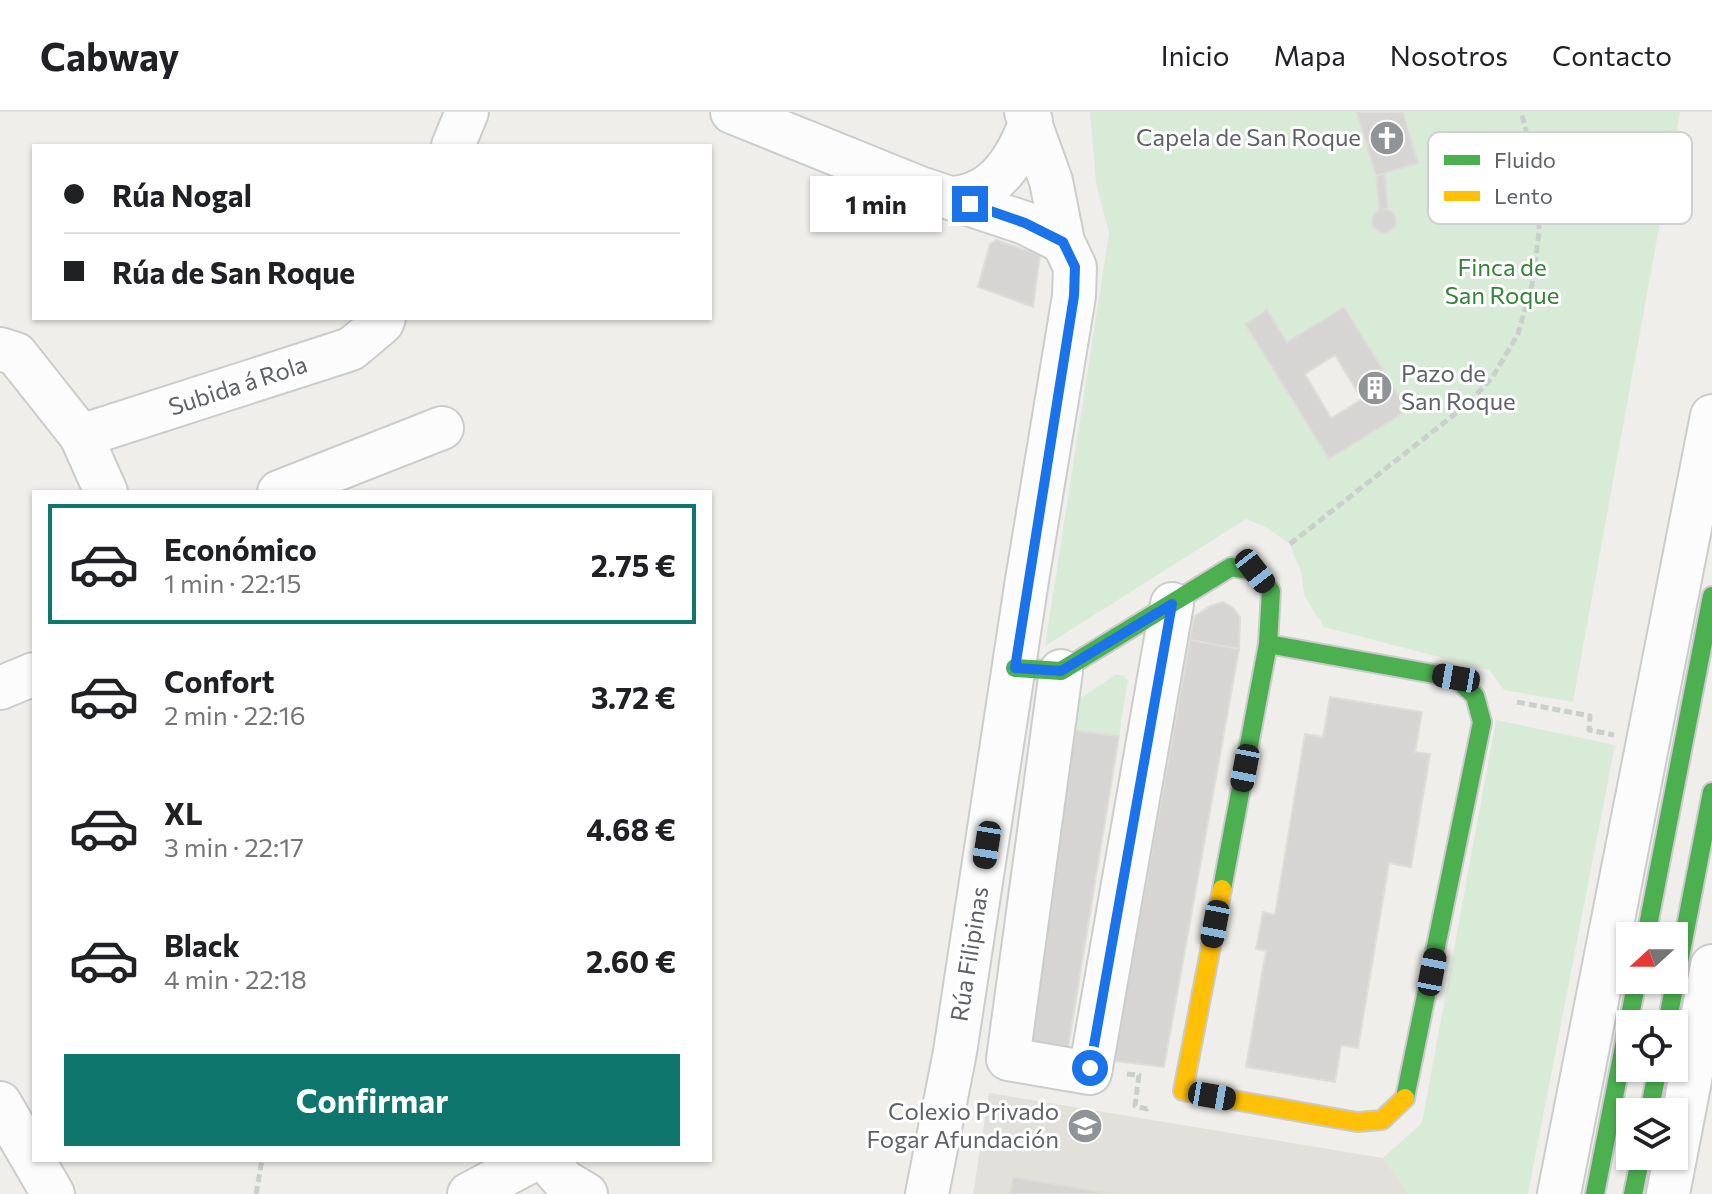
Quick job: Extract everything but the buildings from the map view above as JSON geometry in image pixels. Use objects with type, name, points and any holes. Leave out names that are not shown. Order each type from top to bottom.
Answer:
[{"type":"main road","points":[[1015,668],[1061,671],[1231,567],[1255,571],[1271,591],[1268,644],[1183,1091],[1357,1122],[1382,1120],[1407,1096],[1482,722],[1475,696],[1456,678],[1268,644]]},
{"type":"main road","points":[[1649,922],[1712,596]]},
{"type":"main road","points":[[1670,1010],[1712,792]]},
{"type":"main road","points":[[1595,1194],[1634,994]]},
{"type":"main road","points":[[1633,1194],[1638,1170]]},
{"type":"street","points":[[454,144],[467,112]]},
{"type":"street","points":[[732,112],[920,188],[1025,223],[1063,242]]},
{"type":"street","points":[[951,198],[980,192],[1001,177],[1014,159],[1028,117]]},
{"type":"street","name":"Rúa Filipinas","points":[[927,1194],[955,1052],[1074,296],[1075,267],[1063,242],[1051,181],[1028,117]]},
{"type":"street","name":"Subida á Rola","points":[[81,436],[351,349],[383,320]]},
{"type":"street","points":[[0,349],[16,354],[81,436],[105,490]]},
{"type":"street","points":[[1559,1194],[1712,416]]},
{"type":"street","points":[[284,490],[442,428]]},
{"type":"street","points":[[1061,671],[1008,1059],[1090,1073],[1172,604]]},
{"type":"street","points":[[0,688],[32,675]]},
{"type":"street","points":[[1668,1194],[1712,966]]},
{"type":"street","points":[[0,1103],[16,1168],[53,1194]]},
{"type":"street","points":[[469,1194],[529,1162]]},
{"type":"street","points":[[548,1162],[564,1181],[586,1194]]},
{"type":"path","points":[[1521,112],[1526,132]]},
{"type":"path","points":[[1290,544],[1464,407],[1492,378],[1518,334],[1532,285],[1539,224]]},
{"type":"path","points":[[1504,699],[1590,716],[1589,730],[1617,736],[1620,724]]},
{"type":"path","points":[[256,1194],[262,1162]]},
{"type":"shaded area","name":"Colexio Privado Fogar Afundación","points":[[989,1093],[1383,1158],[1409,1194],[973,1194]]},
{"type":"green space","name":"Finca de San Roque","points":[[1090,112],[1357,112],[1376,176],[1418,163],[1403,112],[1680,112],[1676,132],[1428,132],[1428,224],[1660,224],[1573,702],[1504,690],[1489,670],[1324,627],[1305,597],[1301,572],[1290,544],[1268,528],[1246,519],[1045,646],[1109,233],[1096,182]],"holes":[[[1345,307],[1408,410],[1329,459],[1245,324],[1267,310],[1287,342]]]},
{"type":"green space","points":[[1115,675],[1122,675],[1128,680],[1119,736],[1063,729],[1066,708]]},
{"type":"green space","points":[[1496,720],[1615,745],[1528,1194],[1409,1194],[1383,1158],[1422,1123]]},
{"type":"traffic: fast","points":[[1015,668],[1061,671],[1231,567],[1255,571],[1271,591],[1268,644],[1222,889]]},
{"type":"traffic: fast","points":[[1649,922],[1712,596]]},
{"type":"traffic: fast","points":[[1268,644],[1456,678],[1475,696],[1482,722],[1405,1098]]},
{"type":"traffic: fast","points":[[1670,1010],[1712,792]]},
{"type":"traffic: fast","points":[[1595,1194],[1634,994]]},
{"type":"traffic: fast","points":[[1652,1098],[1655,1082]]},
{"type":"traffic: fast","points":[[1633,1194],[1638,1170]]},
{"type":"traffic: slow","points":[[1222,889],[1183,1091],[1357,1122],[1382,1120],[1405,1098]]},
{"type":"place","name":"Capela de San Roque","points":[[1387,138]]},
{"type":"place","name":"Pazo de San Roque","points":[[1375,388]]},
{"type":"place","name":"Colexio Privado Fogar Afundación","points":[[1085,1126]]},
{"type":"route","points":[[970,204],[1025,223],[1063,242],[1075,267],[1074,296],[1015,668],[1061,671],[1172,604],[1090,1068]]}]
